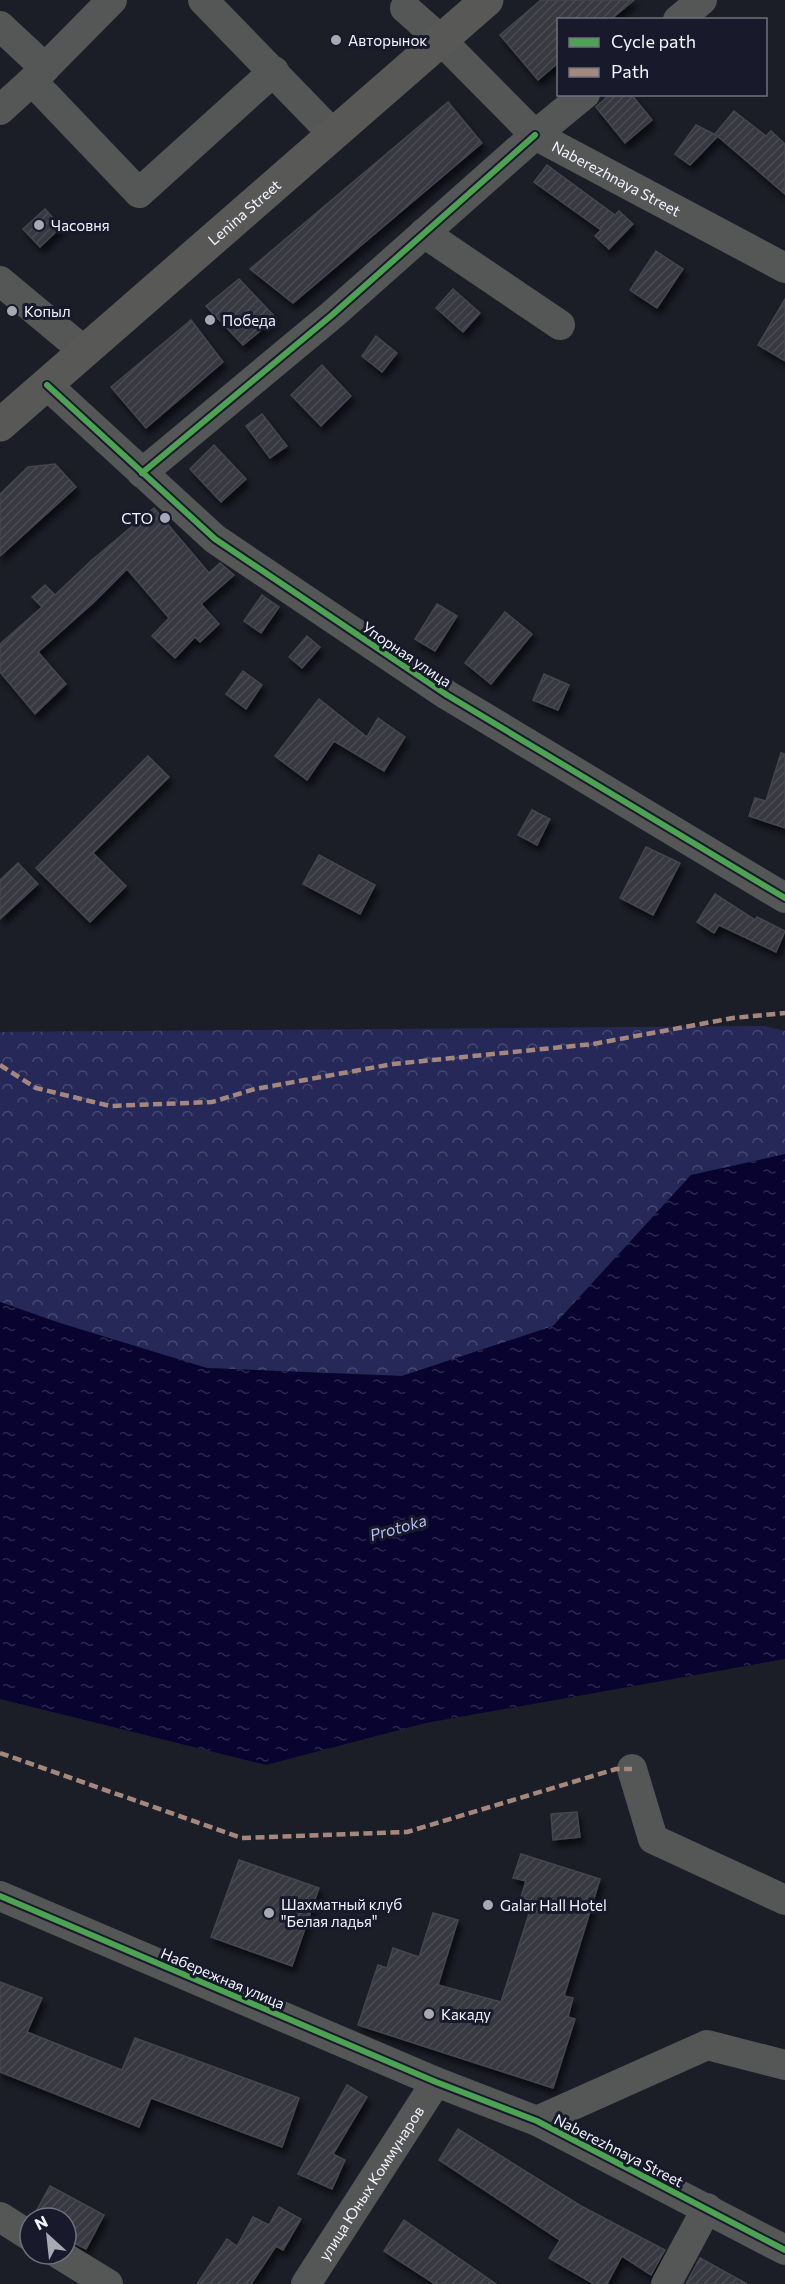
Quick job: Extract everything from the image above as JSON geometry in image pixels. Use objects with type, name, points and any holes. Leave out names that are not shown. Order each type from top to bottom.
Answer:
[{"type":"main road","name":"Lenina Street","points":[[0,425],[332,133],[488,0]]},
{"type":"street","points":[[0,110],[39,75],[112,0]]},
{"type":"street","points":[[203,0],[332,133]]},
{"type":"street","points":[[680,18],[702,0]]},
{"type":"street","name":"Naberezhnaya Street","points":[[405,8],[441,40],[535,135],[785,268]]},
{"type":"street","points":[[0,26],[139,193],[274,71]]},
{"type":"street","points":[[142,473],[332,315],[535,135],[583,96]]},
{"type":"street","points":[[424,233],[560,325]]},
{"type":"street","points":[[0,281],[84,351]]},
{"type":"street","name":"Упорная улица","points":[[47,385],[214,539],[447,695],[785,898]]},
{"type":"street","points":[[632,1769],[653,1839],[785,1900]]},
{"type":"street","name":"Набережная улица","points":[[0,1896],[436,2082]]},
{"type":"street","points":[[537,2121],[707,2046],[785,2065]]},
{"type":"street","name":"Naberezhnaya Street","points":[[436,2082],[537,2121],[785,2250]]},
{"type":"street","name":"улица Юных Коммунаров","points":[[306,2284],[436,2082]]},
{"type":"street","points":[[666,2284],[707,2208]]},
{"type":"street","points":[[0,2217],[18,2228]]},
{"type":"street","points":[[78,2266],[108,2284]]},
{"type":"green space","points":[[764,1026],[785,1031],[785,1163],[691,1175],[553,1326],[402,1376],[207,1368],[59,1323],[0,1302],[0,1032]]},
{"type":"water","name":"Protoka","points":[[785,1154],[785,1659],[426,1723],[266,1765],[0,1699],[0,1302],[207,1368],[402,1376],[553,1326],[691,1175]]},
{"type":"building","points":[[541,0],[634,0],[612,18],[557,18],[557,64],[538,80],[500,35]]},
{"type":"building","points":[[608,96],[633,96],[652,120],[625,143],[596,107]]},
{"type":"building","points":[[448,102],[482,143],[293,303],[250,269]]},
{"type":"building","points":[[734,111],[766,136],[771,131],[785,144],[785,194],[715,134]]},
{"type":"building","points":[[696,125],[718,136],[690,165],[675,154]]},
{"type":"building","points":[[547,165],[615,215],[619,211],[633,224],[609,249],[595,236],[601,230],[534,182]]},
{"type":"building","points":[[45,209],[61,227],[40,247],[23,229]]},
{"type":"building","points":[[656,251],[683,269],[657,308],[630,290]]},
{"type":"building","points":[[239,279],[276,318],[243,345],[206,306]]},
{"type":"building","points":[[453,289],[480,313],[463,332],[436,308]]},
{"type":"building","points":[[785,299],[785,361],[758,345]]},
{"type":"building","points":[[191,320],[223,362],[146,428],[111,387]]},
{"type":"building","points":[[376,336],[397,353],[382,372],[362,356]]},
{"type":"building","points":[[322,365],[351,396],[321,426],[291,395]]},
{"type":"building","points":[[262,414],[287,446],[270,458],[246,426]]},
{"type":"building","points":[[214,445],[246,479],[221,502],[190,469]]},
{"type":"building","points":[[55,464],[76,487],[0,556],[0,494],[28,467]]},
{"type":"building","points":[[154,508],[209,573],[220,563],[234,575],[201,604],[219,624],[200,642],[195,637],[175,658],[152,636],[169,618],[127,569],[38,652],[66,684],[35,714],[0,672],[0,644],[42,607],[32,597],[45,585],[55,595],[92,560]]},
{"type":"building","points":[[262,595],[279,607],[261,633],[244,621]]},
{"type":"building","points":[[437,604],[457,616],[435,651],[415,639]]},
{"type":"building","points":[[505,612],[532,634],[491,684],[465,663]]},
{"type":"building","points":[[307,636],[320,647],[302,668],[289,657]]},
{"type":"building","points":[[243,671],[262,685],[246,709],[226,694]]},
{"type":"building","points":[[544,674],[569,685],[558,710],[533,700]]},
{"type":"building","points":[[319,699],[367,737],[378,718],[405,737],[384,771],[334,741],[307,780],[275,756]]},
{"type":"building","points":[[781,753],[785,754],[785,828],[749,816],[755,798],[766,801]]},
{"type":"building","points":[[148,756],[169,777],[93,853],[126,886],[90,922],[36,868]]},
{"type":"building","points":[[532,810],[550,819],[537,845],[518,835]]},
{"type":"building","points":[[646,847],[680,863],[653,915],[620,898]]},
{"type":"building","points":[[319,855],[375,885],[360,914],[303,884]]},
{"type":"building","points":[[18,863],[38,884],[0,919],[0,880]]},
{"type":"building","points":[[715,894],[755,920],[757,917],[785,931],[776,952],[719,925],[714,933],[697,922]]},
{"type":"building","points":[[577,1812],[580,1837],[553,1840],[551,1814]]},
{"type":"building","points":[[521,1854],[600,1879],[564,1996],[573,1998],[568,2017],[575,2019],[553,2088],[358,2025],[378,1965],[387,1968],[393,1948],[419,1957],[433,1913],[458,1920],[438,1985],[501,2002],[533,1901],[521,1897],[526,1881],[513,1878]]},
{"type":"building","points":[[239,1860],[319,1888],[292,1966],[211,1937]]},
{"type":"building","points":[[0,1982],[42,1998],[27,2032],[122,2070],[135,2038],[299,2098],[282,2147],[151,2098],[139,2127],[0,2072]]},
{"type":"building","points":[[347,2085],[367,2097],[333,2154],[345,2160],[332,2189],[298,2174]]},
{"type":"building","points":[[458,2129],[581,2206],[665,2250],[651,2275],[622,2256],[607,2284],[594,2284],[549,2258],[560,2240],[439,2160]]},
{"type":"building","points":[[50,2186],[104,2215],[86,2249],[78,2245],[78,2206],[39,2206]]},
{"type":"building","points":[[279,2207],[301,2219],[283,2250],[276,2246],[251,2284],[197,2284],[227,2239],[237,2246],[253,2217],[269,2225]]},
{"type":"building","points":[[404,2220],[496,2284],[435,2284],[384,2251]]},
{"type":"building","points":[[700,2258],[747,2284],[686,2284]]},
{"type":"marked path","points":[[0,1065],[36,1088],[110,1106],[212,1102],[255,1089],[393,1064],[593,1044],[733,1018],[785,1013]]},
{"type":"marked path","points":[[0,1753],[242,1838],[407,1832],[616,1769],[632,1769]]},
{"type":"cycle path","points":[[142,473],[332,315],[535,135]]},
{"type":"cycle path","points":[[47,385],[215,539],[447,695],[785,898]]},
{"type":"cycle path","points":[[0,1896],[436,2082],[537,2121],[785,2250]]},
{"type":"place","name":"Авторынок","points":[[336,40]]},
{"type":"place","name":"Часовня","points":[[39,225]]},
{"type":"place","name":"Копыл","points":[[12,311]]},
{"type":"place","name":"Победа","points":[[210,320]]},
{"type":"place","name":"СТО","points":[[165,518]]},
{"type":"place","name":"Galar Hall Hotel","points":[[488,1905]]},
{"type":"place","name":"Шахматный клуб \"Белая ладья\"","points":[[269,1913]]},
{"type":"place","name":"Какаду","points":[[429,2014]]}]
